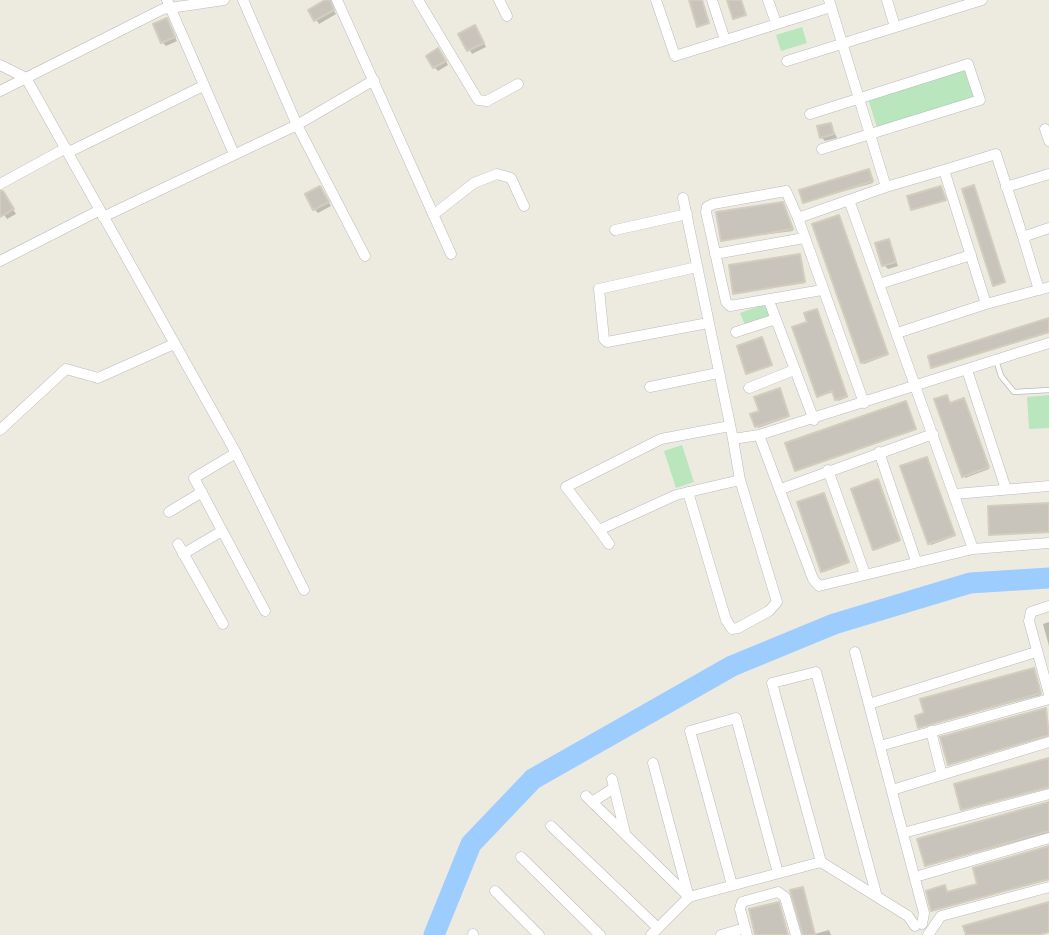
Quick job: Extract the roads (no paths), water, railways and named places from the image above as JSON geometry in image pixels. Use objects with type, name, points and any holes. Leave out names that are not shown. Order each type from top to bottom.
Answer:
[{"type":"street","points":[[0,91],[169,3],[224,0]]},
{"type":"street","points":[[243,0],[297,125],[365,256]]},
{"type":"street","points":[[337,0],[451,254]]},
{"type":"street","points":[[418,0],[478,100],[487,101],[518,84]]},
{"type":"street","points":[[499,0],[507,16]]},
{"type":"street","points":[[656,0],[675,56],[830,3],[886,187]]},
{"type":"street","points":[[712,0],[725,40]]},
{"type":"street","points":[[768,0],[776,23]]},
{"type":"street","points":[[887,0],[895,27]]},
{"type":"street","points":[[787,61],[895,27],[949,5],[982,0]]},
{"type":"street","points":[[169,3],[234,154]]},
{"type":"street","points":[[810,114],[968,64],[979,100],[822,149]]},
{"type":"street","points":[[0,65],[26,78],[68,150],[236,453],[304,590]]},
{"type":"street","points":[[0,261],[297,125],[374,80]]},
{"type":"street","points":[[0,184],[203,86]]},
{"type":"street","points":[[1045,129],[1049,141]]},
{"type":"street","points":[[798,218],[886,187],[996,154],[1023,237],[1044,289],[986,304],[897,333]]},
{"type":"street","points":[[944,170],[986,304]]},
{"type":"street","points":[[433,215],[474,183],[497,174],[511,178],[524,206]]},
{"type":"street","points":[[1006,187],[1049,174]]},
{"type":"street","points":[[822,290],[730,306],[726,302],[707,207],[786,191],[864,403]]},
{"type":"street","points":[[683,198],[740,480],[777,603],[769,611],[738,628],[732,629],[726,620],[688,492]]},
{"type":"street","points":[[849,200],[973,549]]},
{"type":"street","points":[[615,230],[687,214]]},
{"type":"street","points":[[1023,237],[1049,228]]},
{"type":"street","points":[[715,254],[804,238]]},
{"type":"street","points":[[879,284],[971,255]]},
{"type":"street","points":[[697,267],[599,289],[604,339],[607,342],[708,323]]},
{"type":"street","points":[[769,301],[814,420]]},
{"type":"street","points":[[736,332],[776,319]]},
{"type":"street","points":[[733,439],[814,420],[1049,343]]},
{"type":"street","points":[[0,430],[66,369],[99,378],[174,344]]},
{"type":"street","points":[[749,388],[794,370]]},
{"type":"street","points":[[967,370],[1006,489]]},
{"type":"street","points":[[650,387],[718,373]]},
{"type":"street","points":[[609,544],[566,487],[661,439],[730,426]]},
{"type":"street","points":[[780,489],[933,434]]},
{"type":"street","points":[[759,435],[816,584],[825,586],[864,574],[973,549],[1049,543]]},
{"type":"street","points":[[879,452],[916,561]]},
{"type":"street","points":[[236,453],[194,478],[265,611]]},
{"type":"street","points":[[828,470],[864,574]]},
{"type":"street","points":[[599,530],[688,492],[740,480]]},
{"type":"street","points":[[954,494],[1049,486]]},
{"type":"street","points":[[169,512],[202,492]]},
{"type":"street","points":[[183,554],[222,531]]},
{"type":"street","points":[[178,544],[223,624]]},
{"type":"street","points":[[880,746],[1049,696],[1030,627],[1031,612],[1049,606]]},
{"type":"street","points":[[855,652],[925,913],[922,929]]},
{"type":"street","points":[[869,704],[1036,652]]},
{"type":"street","points":[[877,897],[816,672],[772,683],[821,862],[877,897],[908,916],[922,929]]},
{"type":"street","points":[[732,886],[690,731],[736,718],[778,873]]},
{"type":"street","points":[[931,730],[942,775]]},
{"type":"street","points":[[892,790],[1049,742]]},
{"type":"street","points":[[653,763],[689,897]]},
{"type":"street","points":[[626,835],[613,783],[589,799],[689,897]]},
{"type":"street","points":[[903,833],[1049,794]]},
{"type":"street","points":[[551,826],[655,932],[689,897],[821,862]]},
{"type":"street","points":[[915,877],[1049,838]]},
{"type":"street","points":[[521,857],[600,935]]},
{"type":"street","points":[[922,929],[941,916],[1049,887]]},
{"type":"street","points":[[495,891],[539,935]]},
{"type":"street","points":[[721,935],[746,932],[740,909],[742,902],[778,892],[785,897],[796,935]]},
{"type":"lane","points":[[996,359],[1001,376],[1014,392],[1049,390]]},
{"type":"waterway","points":[[434,935],[471,844],[533,779],[732,666],[834,624],[970,583],[1049,578]]}]
